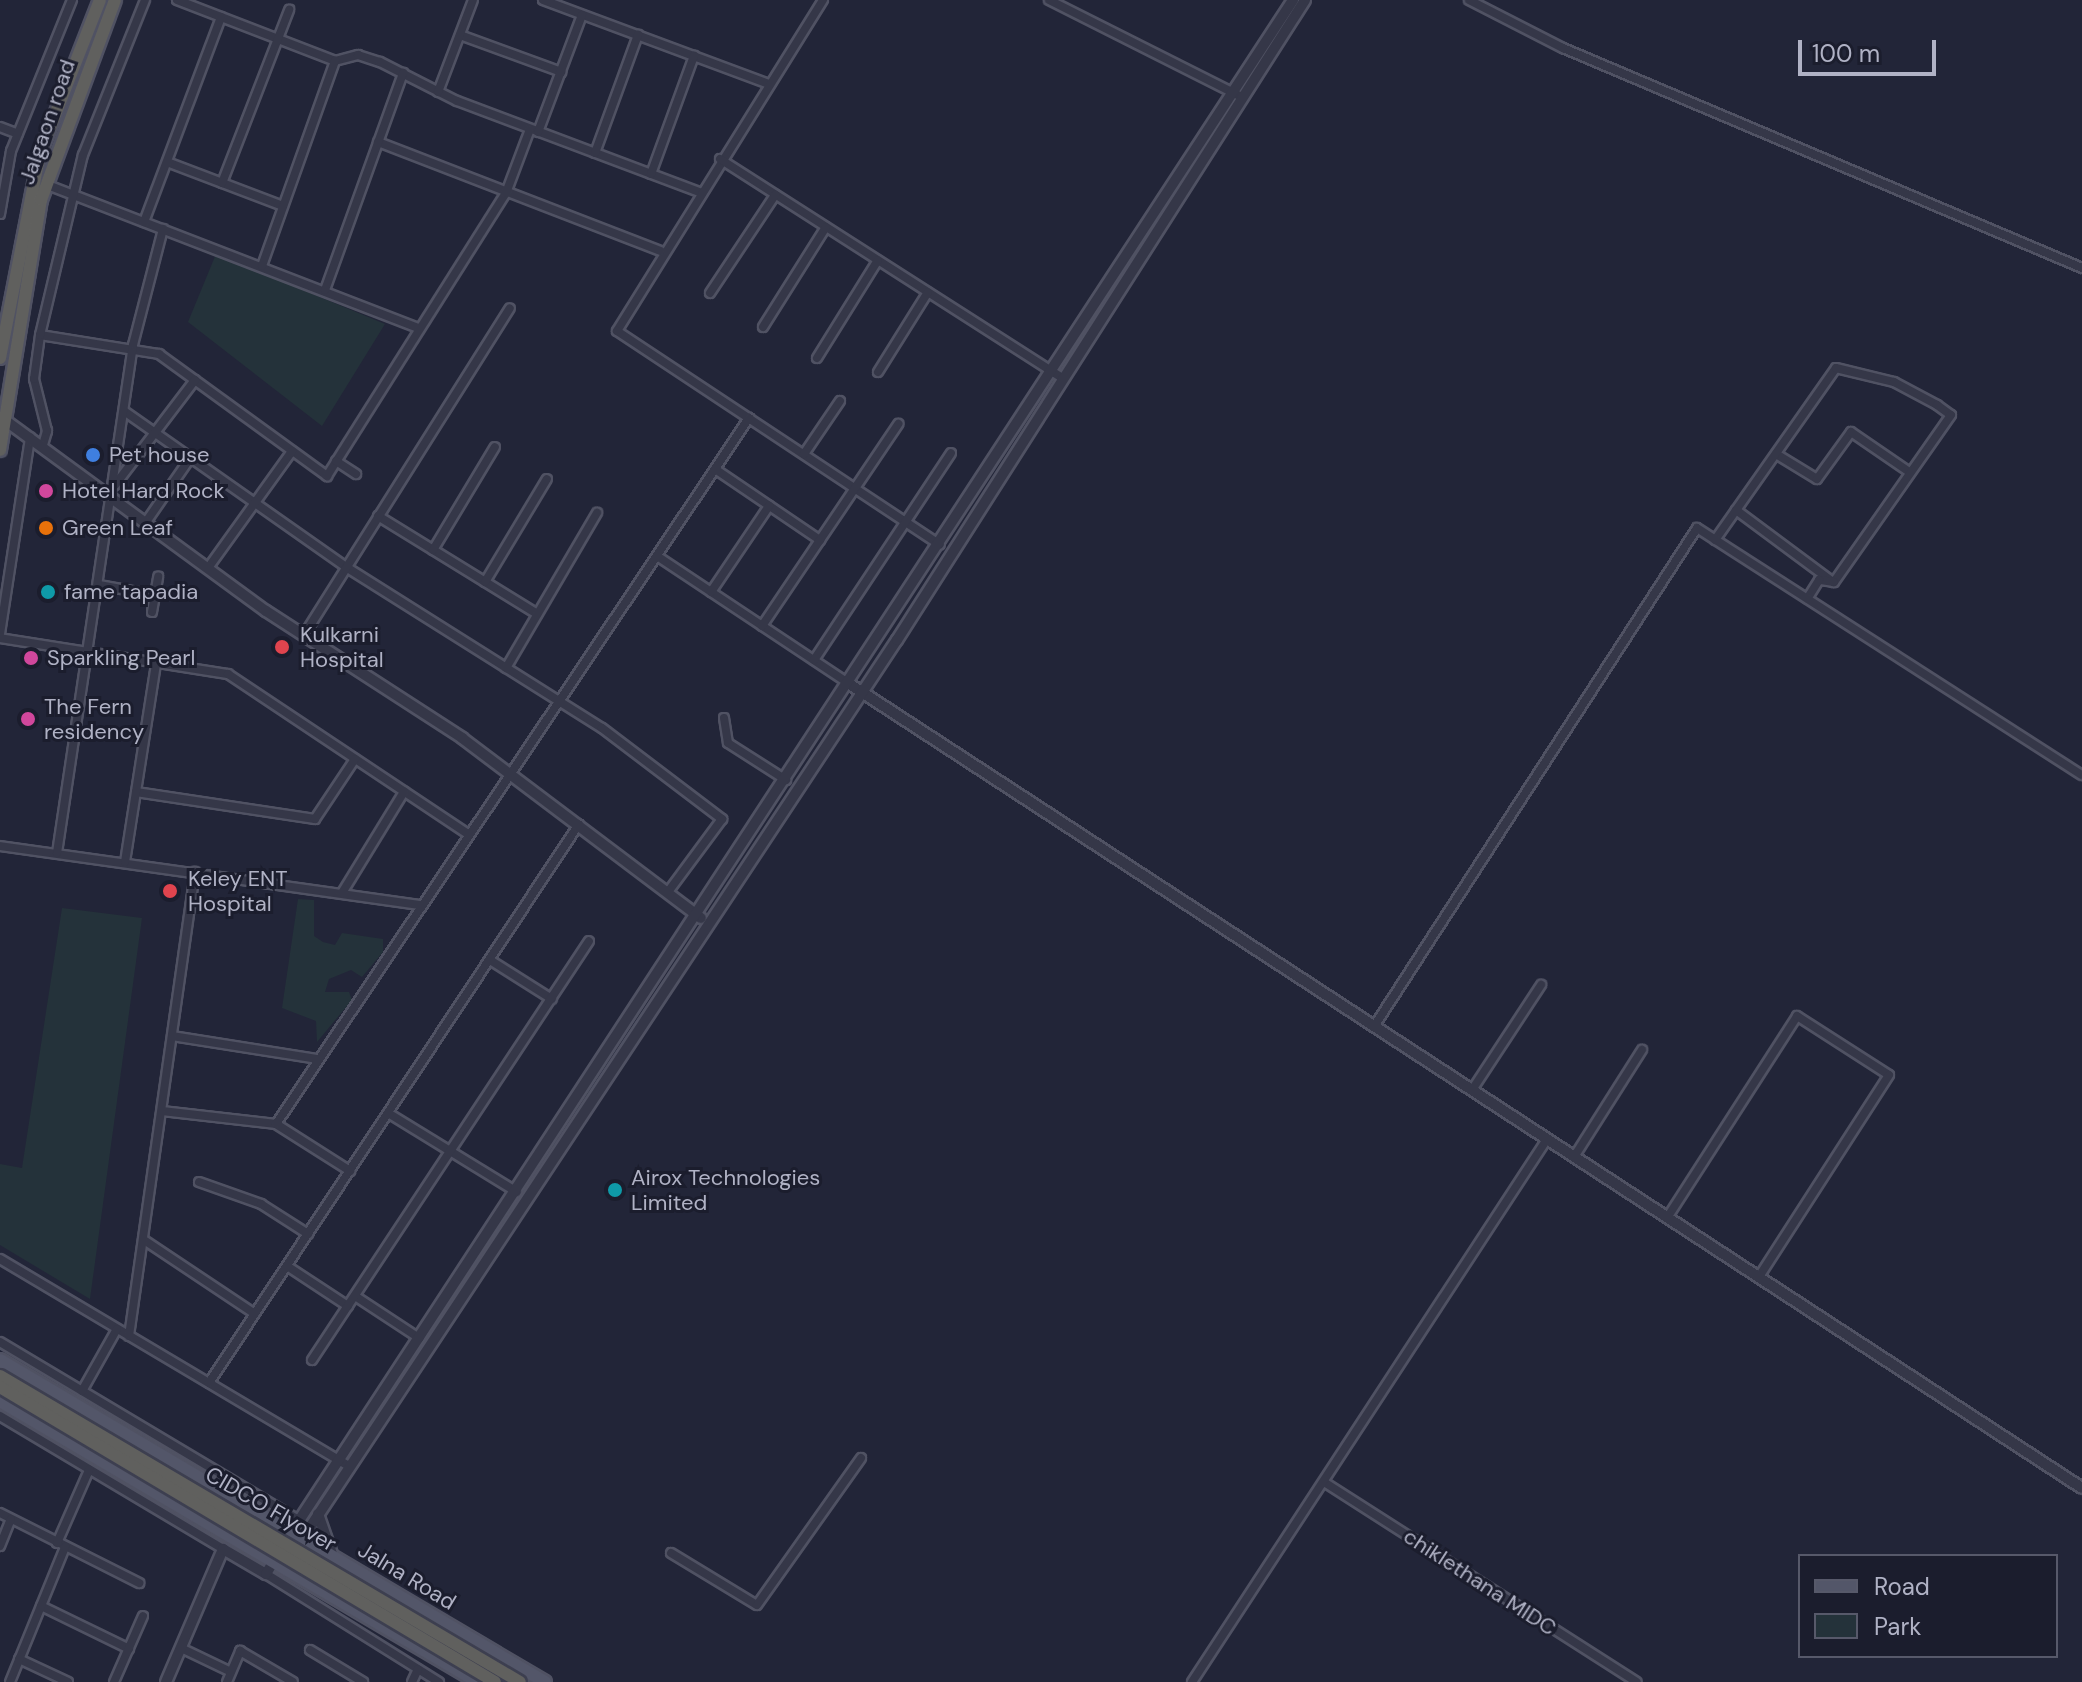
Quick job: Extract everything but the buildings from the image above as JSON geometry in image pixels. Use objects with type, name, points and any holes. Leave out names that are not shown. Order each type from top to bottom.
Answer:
[{"type":"highway","name":"Jalgaon road","points":[[0,358],[40,153],[100,0]]},
{"type":"highway","name":"Jalgaon road","points":[[0,450],[1,417],[45,184],[115,0]]},
{"type":"highway","name":"CIDCO Flyover","points":[[0,1376],[520,1682]]},
{"type":"highway","name":"CIDCO Flyover","points":[[0,1387],[495,1682]]},
{"type":"main road","name":"Jalna Road","points":[[0,1360],[298,1529],[332,1554],[545,1682]]},
{"type":"main road","points":[[0,1401],[478,1682]]},
{"type":"street","points":[[0,214],[18,134],[72,0]]},
{"type":"street","points":[[43,445],[47,431],[34,379],[40,335],[74,195],[145,0]]},
{"type":"street","points":[[177,0],[335,61],[358,55],[403,73],[438,92],[699,192]]},
{"type":"street","points":[[438,92],[473,0]]},
{"type":"street","points":[[543,0],[769,84]]},
{"type":"street","points":[[823,0],[661,251],[617,331],[940,545]]},
{"type":"street","points":[[1049,0],[1245,98]]},
{"type":"street","points":[[1111,293],[1233,92],[1293,0]]},
{"type":"street","points":[[266,1574],[280,1563],[339,1460],[848,683],[1245,98],[1305,0]]},
{"type":"street","points":[[1469,0],[1563,48],[2082,268]]},
{"type":"street","points":[[222,183],[289,10]]},
{"type":"street","points":[[40,335],[133,345],[195,380],[327,476],[506,193],[561,72],[582,15]]},
{"type":"street","points":[[144,222],[221,17]]},
{"type":"street","points":[[460,35],[561,72]]},
{"type":"street","points":[[595,153],[638,35]]},
{"type":"street","points":[[651,174],[694,56]]},
{"type":"street","points":[[262,266],[335,61]]},
{"type":"street","points":[[325,290],[403,73]]},
{"type":"street","points":[[0,127],[18,134]]},
{"type":"street","points":[[378,142],[661,251]]},
{"type":"street","points":[[720,159],[1058,374]]},
{"type":"street","points":[[167,162],[283,206]]},
{"type":"street","points":[[45,184],[418,328]]},
{"type":"street","points":[[710,293],[775,195]]},
{"type":"street","points":[[763,327],[826,227]]},
{"type":"street","points":[[57,853],[133,345],[163,229]]},
{"type":"street","points":[[817,358],[878,260]]},
{"type":"street","points":[[878,372],[928,292]]},
{"type":"street","points":[[304,635],[510,308]]},
{"type":"street","points":[[1715,540],[1840,367],[1894,382],[1951,415],[1908,471],[1834,582]]},
{"type":"street","points":[[298,1529],[318,1514],[350,1467],[712,919],[861,692],[1058,374]]},
{"type":"street","points":[[113,492],[195,380]]},
{"type":"street","points":[[804,454],[840,401]]},
{"type":"street","points":[[124,411],[346,567],[559,702],[722,819],[668,892]]},
{"type":"street","points":[[1,417],[113,492],[146,522],[208,568],[511,774],[668,892],[712,919]]},
{"type":"street","points":[[276,1124],[749,418]]},
{"type":"street","points":[[762,626],[898,424]]},
{"type":"street","points":[[1776,454],[1817,479],[1851,432],[1908,471]]},
{"type":"street","points":[[30,436],[0,636],[228,674],[469,835]]},
{"type":"street","points":[[433,550],[495,447]]},
{"type":"street","points":[[208,568],[292,451]]},
{"type":"street","points":[[814,660],[951,453]]},
{"type":"street","points":[[146,522],[191,457]]},
{"type":"street","points":[[336,461],[356,474]]},
{"type":"street","points":[[715,469],[820,540]]},
{"type":"street","points":[[485,582],[547,479]]},
{"type":"street","points":[[711,592],[769,506]]},
{"type":"street","points":[[1736,510],[1834,582]]},
{"type":"street","points":[[506,668],[597,513]]},
{"type":"street","points":[[378,516],[537,614]]},
{"type":"street","points":[[1375,1025],[1697,528],[2082,775]]},
{"type":"street","points":[[657,556],[2082,1488]]},
{"type":"street","points":[[152,612],[158,577]]},
{"type":"street","points":[[1807,599],[1819,580],[1834,582]]},
{"type":"street","points":[[99,585],[154,595]]},
{"type":"street","points":[[125,862],[156,663]]},
{"type":"street","points":[[724,718],[728,743],[787,780]]},
{"type":"street","points":[[136,792],[315,819],[355,759]]},
{"type":"street","points":[[342,893],[404,792]]},
{"type":"street","points":[[209,1383],[579,824]]},
{"type":"street","points":[[0,846],[421,905]]},
{"type":"street","points":[[129,1336],[195,872]]},
{"type":"street","points":[[312,1360],[589,941]]},
{"type":"street","points":[[490,960],[552,999]]},
{"type":"street","points":[[1472,1090],[1541,985]]},
{"type":"street","points":[[1667,1218],[1797,1016],[1889,1075],[1759,1277]]},
{"type":"street","points":[[172,1036],[318,1059]]},
{"type":"street","points":[[1574,1157],[1642,1050]]},
{"type":"street","points":[[162,1111],[276,1124],[350,1171]]},
{"type":"street","points":[[388,1113],[453,1149],[517,1192]]},
{"type":"street","points":[[1192,1682],[1547,1139]]},
{"type":"street","points":[[199,1182],[261,1204],[308,1234]]},
{"type":"street","points":[[144,1240],[255,1314]]},
{"type":"street","points":[[0,1259],[350,1467]]},
{"type":"street","points":[[287,1266],[348,1306]]},
{"type":"street","points":[[355,1296],[419,1338]]},
{"type":"street","points":[[82,1391],[117,1329]]},
{"type":"street","points":[[0,1342],[298,1529]]},
{"type":"street","points":[[0,1416],[266,1574],[439,1682]]},
{"type":"street","points":[[671,1553],[757,1605],[861,1458]]},
{"type":"street","points":[[10,1682],[41,1606],[89,1470]]},
{"type":"street","name":"chiklethana MIDC","points":[[1324,1482],[1637,1682]]},
{"type":"street","points":[[0,1513],[139,1583]]},
{"type":"street","points":[[318,1514],[332,1554]]},
{"type":"street","points":[[0,1546],[11,1519]]},
{"type":"street","points":[[166,1682],[223,1549]]},
{"type":"street","points":[[41,1606],[129,1649]]},
{"type":"street","points":[[114,1682],[143,1616]]},
{"type":"street","points":[[181,1648],[231,1672]]},
{"type":"street","points":[[310,1650],[363,1682]]},
{"type":"street","points":[[227,1682],[240,1651],[293,1682]]},
{"type":"street","points":[[19,1659],[68,1682]]},
{"type":"street","points":[[412,1682],[418,1669]]},
{"type":"green space","points":[[216,254],[385,324],[322,426],[188,322]]},
{"type":"green space","points":[[298,899],[314,900],[314,936],[323,942],[335,945],[342,933],[383,939],[383,952],[362,977],[351,970],[329,979],[325,992],[349,992],[352,1000],[317,1042],[316,1021],[282,1008]]},
{"type":"green space","points":[[62,908],[142,918],[90,1299],[0,1245],[0,1164],[22,1168]]},
{"type":"place","name":"Pet house","points":[[93,455]]},
{"type":"place","name":"Hotel Hard Rock","points":[[46,491]]},
{"type":"place","name":"Green Leaf","points":[[46,528]]},
{"type":"place","name":"fame tapadia","points":[[48,592]]},
{"type":"place","name":"Kulkarni Hospital","points":[[282,647]]},
{"type":"place","name":"Sparkling Pearl","points":[[31,658]]},
{"type":"place","name":"The Fern residency","points":[[28,719]]},
{"type":"place","name":"Keley ENT Hospital","points":[[170,891]]},
{"type":"place","name":"Airox Technologies Limited","points":[[615,1190]]}]
